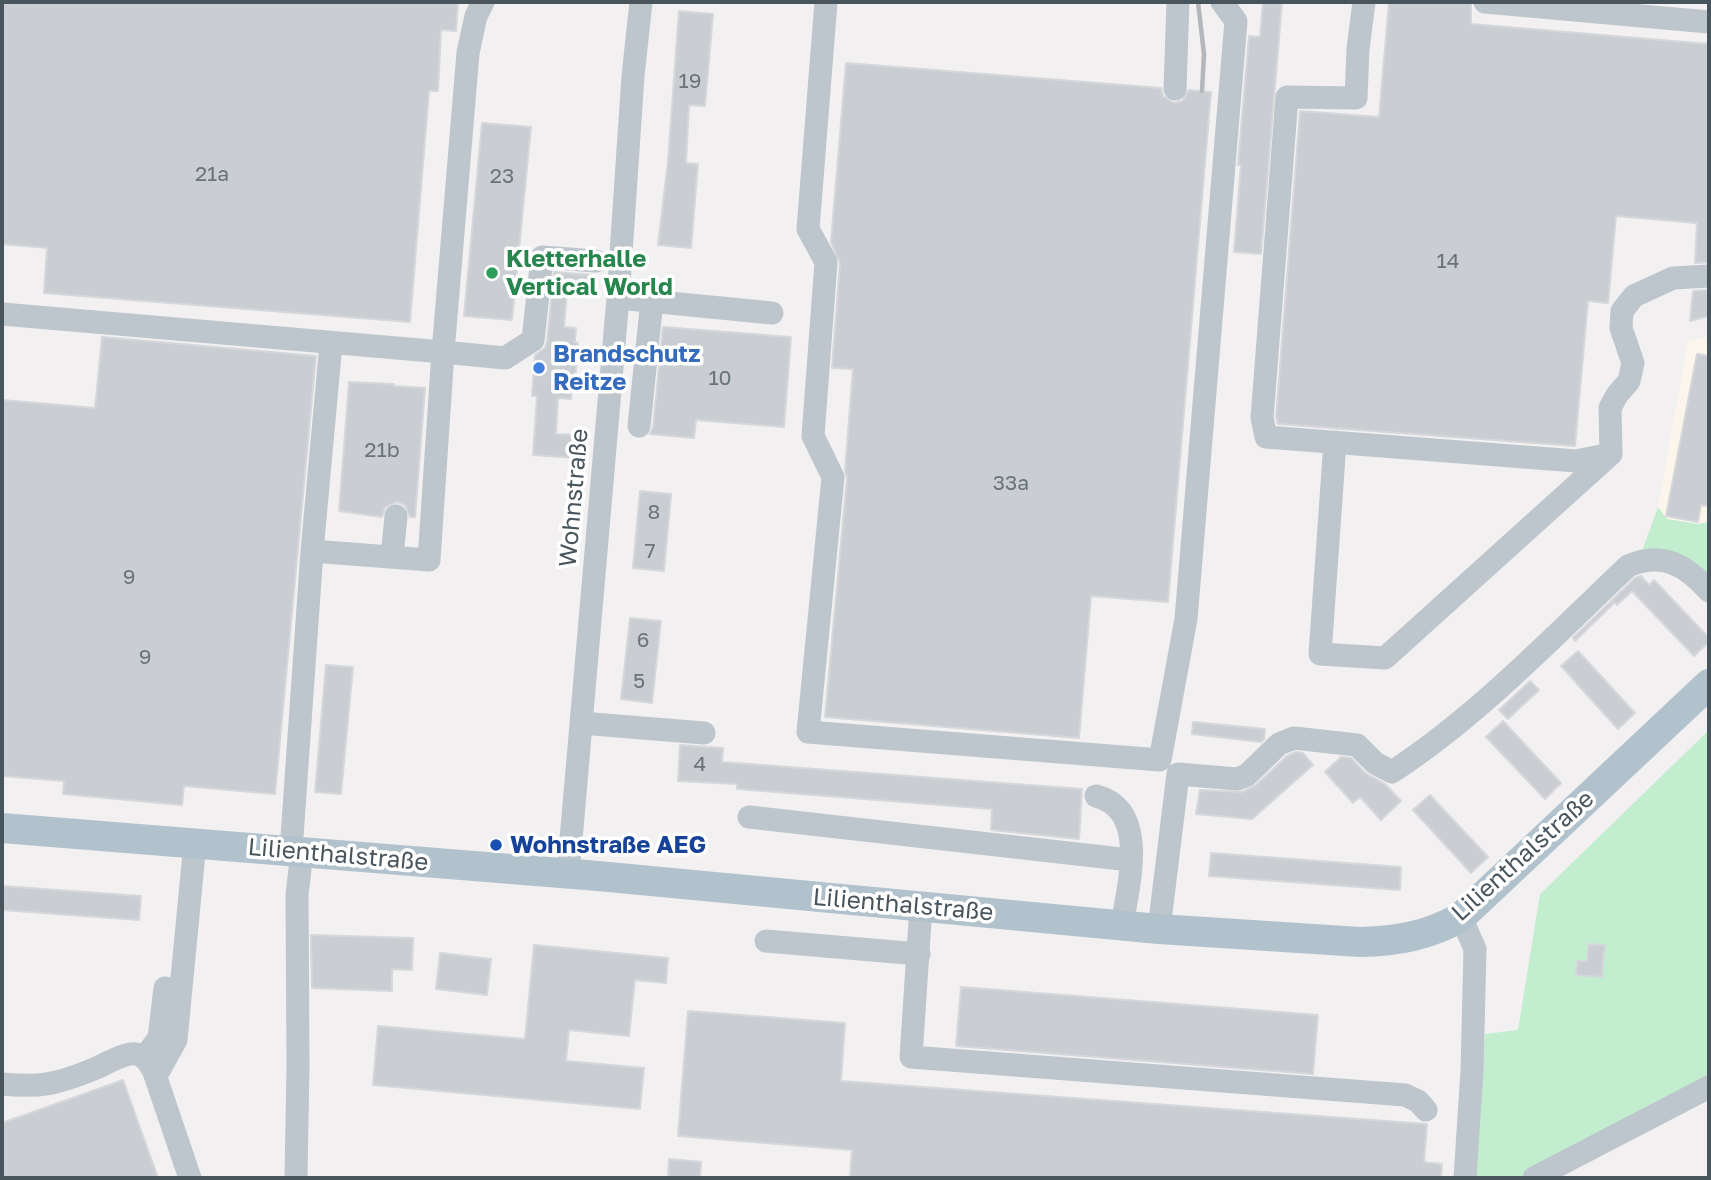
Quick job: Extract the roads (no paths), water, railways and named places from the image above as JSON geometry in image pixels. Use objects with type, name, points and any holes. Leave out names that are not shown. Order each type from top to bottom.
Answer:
[{"type":"main road","name":"Lilienthalstraße","points":[[2,828],[568,874],[1159,929],[1383,942],[1431,933],[1461,917],[1709,684]]},
{"type":"street","points":[[312,551],[429,560],[468,53],[476,16],[483,2]]},
{"type":"street","name":"Wohnstraße","points":[[568,874],[641,2]]},
{"type":"street","points":[[826,2],[808,229],[826,262],[813,436],[833,477],[808,732],[1160,760],[1185,619],[1236,21],[1222,2]]},
{"type":"street","points":[[1175,89],[1178,2]]},
{"type":"street","points":[[1364,2],[1357,49],[1356,98],[1287,96],[1262,418],[1266,438],[1576,461],[1611,454]]},
{"type":"street","points":[[1485,2],[1709,22]]},
{"type":"street","points":[[2,314],[506,358],[533,340],[542,257],[596,261]]},
{"type":"street","points":[[1335,442],[1320,654],[1385,658],[1611,454],[1610,408],[1616,394],[1629,382],[1633,363],[1621,328],[1622,312],[1634,296],[1672,278],[1709,276]]},
{"type":"street","points":[[618,298],[772,313]]},
{"type":"street","points":[[639,426],[652,300]]},
{"type":"street","points":[[300,1178],[296,851],[312,551],[331,344]]},
{"type":"street","points":[[392,557],[396,516]]},
{"type":"street","points":[[1159,929],[1178,774],[1237,779],[1247,775],[1279,744],[1294,738],[1357,745],[1375,763],[1392,772],[1462,721],[1628,566],[1643,560],[1665,561],[1684,568],[1709,591]]},
{"type":"street","points":[[581,723],[704,733]]},
{"type":"street","points":[[1096,796],[1113,803],[1126,818],[1132,841],[1122,925]]},
{"type":"street","points":[[749,817],[1130,860]]},
{"type":"street","points":[[187,843],[177,897],[159,1038],[150,1067],[190,1178]]},
{"type":"street","points":[[921,906],[911,1057],[1405,1095],[1418,1101],[1426,1110]]},
{"type":"street","points":[[1461,917],[1475,949],[1472,1071],[1465,1178]]},
{"type":"street","points":[[766,941],[919,954]]},
{"type":"street","points":[[2,1084],[39,1087],[65,1081],[129,1054],[150,1067]]},
{"type":"street","points":[[1534,1178],[1709,1087]]},
{"type":"railway","points":[[1198,2],[1204,54],[1202,91]]},
{"type":"place","name":"Kletterhalle Vertical World","points":[[492,273]]},
{"type":"place","name":"Brandschutz Reitze","points":[[539,368]]},
{"type":"place","name":"Wohnstraße AEG","points":[[496,845]]}]
